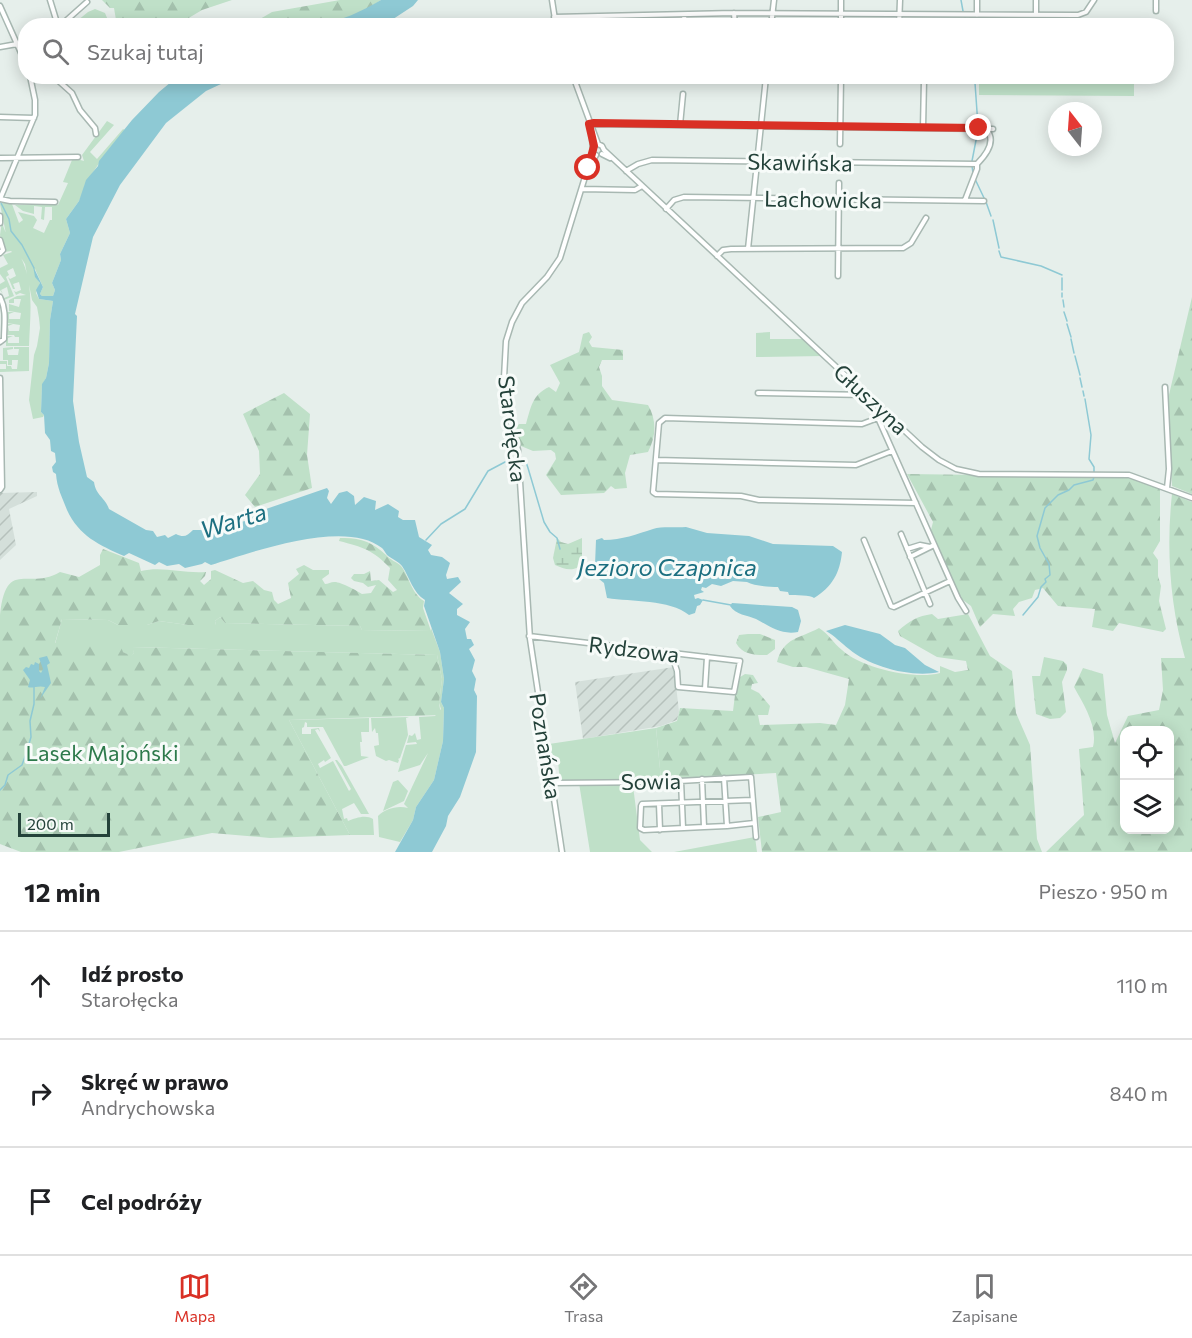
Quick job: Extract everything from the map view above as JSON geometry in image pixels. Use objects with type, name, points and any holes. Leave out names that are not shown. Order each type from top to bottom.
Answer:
[{"type":"street","points":[[50,0],[56,18]]},
{"type":"street","points":[[552,0],[554,17],[734,13],[1082,15],[1094,0]]},
{"type":"street","points":[[772,18],[774,0]]},
{"type":"street","points":[[841,0],[841,18]]},
{"type":"street","points":[[900,0],[900,18]]},
{"type":"street","points":[[977,0],[977,15]]},
{"type":"street","points":[[1036,0],[1036,15]]},
{"type":"street","points":[[1156,0],[1156,11]]},
{"type":"street","points":[[67,18],[87,2]]},
{"type":"street","points":[[0,6],[18,39]]},
{"type":"street","points":[[734,13],[734,18]]},
{"type":"street","points":[[0,47],[18,44]]},
{"type":"street","points":[[31,84],[35,106],[34,118],[0,199],[56,202]]},
{"type":"street","points":[[62,84],[72,93],[80,110],[95,128],[96,134]]},
{"type":"street","name":"Starołęcka","points":[[530,638],[518,450],[504,392],[506,341],[518,310],[547,277],[560,258],[588,168],[598,150],[575,84]]},
{"type":"street","points":[[748,249],[765,84]]},
{"type":"street","points":[[840,144],[841,84]]},
{"type":"street","points":[[923,128],[924,84]]},
{"type":"street","points":[[680,125],[683,94]]},
{"type":"street","points":[[0,117],[34,118]]},
{"type":"street","points":[[589,124],[993,129]]},
{"type":"street","points":[[964,201],[977,169],[976,164],[983,158],[991,140],[990,133],[986,129]]},
{"type":"street","name":"Głuszyna","points":[[598,150],[626,171],[929,454],[965,472],[1129,475],[1192,498]]},
{"type":"street","points":[[0,158],[78,157]]},
{"type":"street","name":"Skawińska","points":[[626,171],[649,160],[976,164]]},
{"type":"street","points":[[838,276],[839,183]]},
{"type":"street","points":[[582,189],[635,190],[642,186]]},
{"type":"street","name":"Lachowicka","points":[[666,209],[674,200],[684,197],[984,201]]},
{"type":"street","points":[[0,216],[0,223]]},
{"type":"street","points":[[717,256],[725,250],[748,249],[900,249],[909,245],[926,218]]},
{"type":"street","points":[[0,240],[3,250],[0,253]]},
{"type":"street","points":[[0,297],[5,307],[5,317],[4,339],[0,342]]},
{"type":"street","points":[[0,378],[1,489]]},
{"type":"street","points":[[1165,387],[1169,469],[1167,488]]},
{"type":"street","points":[[759,393],[866,395]]},
{"type":"street","points":[[884,412],[878,418],[862,424],[665,418],[659,423],[653,489],[656,494],[741,496],[771,500],[916,503]]},
{"type":"street","points":[[878,418],[916,503],[932,546],[966,611]]},
{"type":"street","points":[[656,460],[856,465],[892,451]]},
{"type":"street","points":[[901,534],[930,604]]},
{"type":"street","points":[[864,540],[889,603],[894,607],[950,581]]},
{"type":"street","points":[[907,549],[920,545],[932,546]]},
{"type":"street","points":[[910,557],[932,546]]},
{"type":"street","name":"Rydzowa","points":[[530,638],[739,663],[734,692],[705,689]]},
{"type":"street","name":"Poznańska","points":[[530,638],[562,852]]},
{"type":"street","points":[[672,655],[678,687],[705,689],[707,659]]},
{"type":"street","name":"Sowia","points":[[552,783],[751,777],[752,800]]},
{"type":"street","points":[[724,778],[727,826]]},
{"type":"street","points":[[702,779],[704,827]]},
{"type":"street","points":[[681,780],[683,828]]},
{"type":"street","points":[[754,823],[644,830],[640,828],[641,806],[752,800],[756,837]]},
{"type":"street","points":[[659,804],[660,830]]},
{"type":"shaded area","points":[[37,492],[37,496],[9,509],[16,545],[0,560],[0,493]]},
{"type":"shaded area","points":[[674,667],[679,712],[677,720],[661,726],[583,739],[575,682]]},
{"type":"green space","points":[[102,0],[232,0],[202,10],[189,18],[116,18],[114,8],[110,8]]},
{"type":"green space","points":[[340,0],[381,0],[347,18],[262,18],[272,12]]},
{"type":"green space","points":[[95,9],[105,13],[107,18],[81,18]]},
{"type":"green space","points":[[979,84],[1134,84],[1134,96],[979,95]]},
{"type":"green space","points":[[107,121],[114,125],[90,152],[97,159],[123,129],[125,130],[85,184],[79,201],[66,219],[70,233],[60,254],[61,260],[52,283],[55,290],[53,296],[40,294],[43,287],[35,269],[35,276],[40,283],[36,293],[39,299],[53,301],[49,363],[42,385],[41,412],[44,415],[33,419],[29,400],[34,355],[40,328],[39,318],[37,307],[32,300],[25,264],[6,234],[0,204],[3,202],[12,204],[19,223],[23,220],[18,212],[34,216],[37,220],[33,228],[44,233],[52,220],[52,207],[45,207],[44,220],[41,219],[42,207],[34,206],[34,214],[23,211],[15,205],[58,205],[68,183],[63,182],[72,160],[65,159],[84,161],[82,155]]},
{"type":"green space","points":[[2,221],[23,262],[29,282],[29,346],[6,346],[6,336],[13,336],[8,338],[8,343],[19,343],[19,337],[14,335],[5,335],[6,324],[13,324],[8,326],[9,331],[19,331],[20,325],[7,323],[6,312],[14,312],[9,314],[9,319],[20,319],[21,313],[9,311],[9,304],[19,307],[21,299],[14,299],[14,303],[9,303],[9,300],[26,295],[20,293],[16,295],[14,291],[21,290],[19,282],[13,284],[15,289],[13,289],[8,277],[10,279],[16,276],[13,268],[7,271],[9,275],[6,277],[14,296],[4,300],[2,296],[4,298],[9,296],[7,287],[1,290],[3,294],[0,290],[0,284],[5,281],[0,274],[0,268],[8,264],[3,255],[12,252],[5,252],[0,235]]},
{"type":"green space","points":[[1192,297],[1192,494],[1172,486],[1168,399]]},
{"type":"green space","points":[[589,332],[592,337],[589,342],[592,347],[623,350],[623,360],[602,360],[599,367],[602,386],[612,400],[648,405],[654,423],[653,440],[648,452],[630,455],[625,473],[627,488],[615,489],[611,486],[604,493],[561,495],[546,475],[556,459],[555,453],[551,450],[533,451],[521,446],[516,428],[519,424],[526,424],[533,402],[543,390],[549,387],[556,392],[560,383],[550,365],[579,352],[583,334]]},
{"type":"green space","points":[[770,332],[770,339],[803,339],[823,356],[756,357],[756,333]]},
{"type":"green space","points":[[13,347],[7,350],[8,355],[18,355],[19,349],[14,349],[14,347],[29,347],[29,371],[0,372],[0,369],[6,369],[6,364],[0,364],[0,361],[7,361],[7,366],[17,369],[18,360],[12,360],[12,365],[8,365],[8,360],[3,360],[3,348]]},
{"type":"green space","points":[[284,393],[310,414],[307,455],[312,488],[255,507],[245,495],[260,474],[259,451],[243,414]]},
{"type":"green space","points":[[907,474],[1116,477],[1138,479],[1160,489],[1160,541],[1153,553],[1158,560],[1158,576],[1161,586],[1159,601],[1166,629],[1163,632],[1119,623],[1113,631],[1092,627],[1095,609],[1058,606],[1043,588],[1035,590],[1032,598],[1019,602],[1013,609],[1015,616],[993,614],[980,627],[971,606],[959,597],[931,530],[933,522]]},
{"type":"green space","points":[[1172,494],[1192,502],[1192,852],[1046,852],[1084,815],[1079,749],[1093,747],[1094,732],[1089,716],[1074,687],[1083,668],[1103,674],[1107,715],[1115,743],[1120,733],[1120,834],[1174,834],[1174,726],[1123,726],[1128,716],[1159,710],[1163,690],[1161,658],[1185,658],[1173,597],[1169,535]]},
{"type":"green space","name":"Lasek Majoński","points":[[340,538],[353,538],[371,544],[401,566],[413,590],[424,601],[423,608],[431,631],[362,630],[360,626],[225,623],[220,617],[215,621],[216,625],[188,625],[159,621],[147,625],[118,625],[108,620],[62,619],[55,643],[121,647],[123,652],[131,656],[134,653],[132,647],[437,655],[442,679],[439,703],[441,715],[289,720],[350,835],[270,838],[212,833],[119,852],[21,852],[0,844],[0,615],[3,597],[13,581],[49,577],[60,572],[79,577],[100,565],[100,555],[103,549],[139,563],[141,571],[157,569],[206,572],[200,581],[204,585],[211,579],[211,571],[215,570],[243,583],[253,581],[264,590],[272,592],[278,604],[291,598],[288,583],[299,574],[296,569],[304,565],[313,570],[329,570],[329,574],[322,579],[325,584],[340,583],[362,594],[371,593],[376,585],[368,587],[351,578],[354,574],[364,574],[370,571],[371,581],[379,580],[393,592],[397,590],[388,580],[390,568],[384,562],[367,550],[339,541]]},
{"type":"green space","points":[[557,538],[568,544],[582,538],[582,563],[579,566],[569,569],[555,565],[553,558]]},
{"type":"green space","points":[[932,614],[938,619],[968,614],[990,656],[1012,671],[1016,713],[1030,745],[1037,839],[1042,852],[762,852],[758,817],[781,812],[776,773],[661,779],[656,728],[677,721],[680,708],[733,711],[737,679],[745,674],[753,675],[758,683],[752,684],[751,689],[759,693],[770,706],[768,715],[758,715],[760,725],[820,723],[836,725],[845,705],[849,679],[777,662],[788,643],[819,628],[851,656],[889,671],[929,675],[940,673],[940,666],[955,672],[968,670],[966,661],[937,657],[900,636],[898,631],[906,624]]},
{"type":"green space","points":[[220,617],[225,623],[360,626],[362,630],[431,631],[431,628],[440,652],[444,679],[441,702],[444,708],[443,741],[434,780],[416,807],[413,820],[400,842],[379,837],[378,816],[392,808],[408,808],[404,804],[428,753],[420,765],[398,772],[406,745],[417,744],[416,742],[407,743],[409,735],[412,736],[415,733],[417,740],[421,739],[419,717],[435,716],[441,709],[439,703],[442,679],[437,655],[133,647],[134,653],[131,657],[123,652],[55,644],[62,619],[108,620],[118,625],[147,625],[159,621],[188,625],[216,625],[215,621]]},
{"type":"green space","points":[[760,634],[775,640],[775,649],[767,655],[745,652],[736,643],[739,635]]},
{"type":"green space","points":[[1044,657],[1063,661],[1067,665],[1062,682],[1066,712],[1060,718],[1050,719],[1036,714],[1032,676],[1040,676]]},
{"type":"green space","points":[[409,717],[406,718],[408,735],[398,763],[376,756],[374,746],[379,745],[378,733],[375,728],[372,732],[371,718]]},
{"type":"green space","points":[[369,718],[369,732],[361,732],[362,742],[360,742],[361,756],[369,757],[346,766],[323,727],[307,727],[305,722],[302,728],[302,734],[311,734],[311,729],[319,728],[320,732],[318,729],[315,730],[331,758],[318,764],[320,768],[333,761],[349,791],[351,789],[335,760],[337,760],[369,814],[361,814],[354,803],[342,809],[344,819],[347,818],[348,821],[364,817],[373,819],[374,835],[350,835],[289,720]]},
{"type":"green space","points":[[656,728],[661,779],[633,786],[640,840],[652,852],[590,852],[579,783],[560,783],[558,761],[551,762],[549,744]]},
{"type":"green space","points":[[398,780],[408,791],[404,801],[383,811],[393,782]]},
{"type":"green space","points":[[755,837],[757,852],[674,852]]},
{"type":"water","points":[[381,0],[418,0],[395,18],[344,18]]},
{"type":"water","points":[[169,84],[221,84],[206,91],[166,123],[120,185],[93,237],[75,314],[77,316],[73,401],[87,477],[94,482],[109,509],[146,530],[153,531],[157,537],[165,535],[168,538],[176,534],[185,536],[193,530],[208,530],[245,521],[266,509],[327,488],[329,491],[327,498],[331,504],[339,493],[347,491],[354,496],[355,505],[364,497],[376,501],[375,510],[388,504],[399,511],[398,517],[403,520],[415,520],[419,537],[432,545],[428,550],[431,555],[442,557],[450,563],[447,579],[458,577],[461,582],[449,593],[463,604],[457,609],[457,615],[470,622],[465,629],[467,639],[471,639],[474,645],[469,649],[475,660],[472,671],[476,679],[474,690],[477,696],[476,752],[460,797],[448,816],[446,826],[432,852],[395,852],[413,820],[416,807],[434,780],[443,741],[444,708],[441,702],[444,679],[440,652],[424,606],[425,600],[415,589],[400,564],[387,555],[382,548],[366,540],[345,536],[322,537],[272,546],[211,565],[205,562],[185,568],[179,564],[167,566],[159,562],[155,565],[129,553],[124,556],[115,552],[91,539],[77,527],[67,510],[56,474],[53,472],[52,467],[56,462],[55,453],[51,451],[50,440],[45,433],[44,415],[41,412],[42,384],[46,378],[49,363],[53,301],[39,299],[36,290],[40,283],[35,277],[33,266],[43,287],[40,294],[53,296],[55,290],[52,283],[61,260],[60,254],[70,233],[66,219],[79,201],[86,180],[132,120]]},
{"type":"water","name":"Jezioro Czapnica","points":[[686,527],[707,533],[749,536],[773,544],[833,546],[842,552],[841,560],[830,584],[814,598],[789,595],[788,592],[780,591],[778,587],[733,581],[721,586],[712,584],[706,588],[702,587],[701,590],[704,592],[694,595],[695,599],[703,600],[697,606],[695,613],[689,615],[671,606],[607,598],[604,583],[599,579],[595,565],[596,540],[623,538],[657,528]]},
{"type":"water","points":[[732,603],[792,607],[798,610],[801,621],[798,632],[776,630],[735,611],[730,606]]},
{"type":"water","points":[[845,625],[880,634],[939,672],[904,672],[868,661],[826,631]]},
{"type":"water","points":[[47,656],[50,663],[47,665],[51,683],[40,699],[45,687],[28,687],[30,680],[23,670],[26,667],[29,668],[31,664],[34,665],[35,662],[39,664],[41,673],[43,669],[39,658]]},
{"type":"waterway","points":[[961,0],[963,11]]},
{"type":"waterway","points":[[975,84],[978,126]]},
{"type":"waterway","points":[[972,161],[978,130]]},
{"type":"waterway","points":[[972,166],[973,173]]},
{"type":"waterway","points":[[975,179],[985,200]]},
{"type":"waterway","points":[[986,202],[991,216]]},
{"type":"waterway","points":[[1,203],[9,219],[11,231],[22,245],[34,268]]},
{"type":"waterway","points":[[993,220],[999,248]]},
{"type":"waterway","points":[[999,251],[1001,257],[1041,266],[1062,275]]},
{"type":"waterway","points":[[1062,278],[1062,290]]},
{"type":"waterway","points":[[1063,300],[1064,307]]},
{"type":"waterway","points":[[1064,312],[1067,321]]},
{"type":"waterway","points":[[1067,324],[1071,337]]},
{"type":"waterway","points":[[1071,339],[1074,353]]},
{"type":"waterway","points":[[1075,356],[1080,375]]},
{"type":"waterway","points":[[1080,378],[1082,387]]},
{"type":"waterway","points":[[1083,391],[1084,396]]},
{"type":"waterway","points":[[1085,399],[1091,435],[1089,459],[1094,472]]},
{"type":"waterway","points":[[426,540],[441,524],[465,509],[488,471],[505,462],[516,461]]},
{"type":"waterway","points":[[522,461],[526,462],[544,522],[557,538],[560,549]]},
{"type":"waterway","points":[[1023,615],[1038,597],[1041,587],[1046,582],[1045,579],[1050,575],[1049,564],[1040,548],[1037,536],[1045,508],[1058,495],[1074,485],[1093,480],[1094,477]]},
{"type":"waterway","points":[[703,600],[731,605]]},
{"type":"waterway","points":[[0,790],[5,785],[8,775],[22,765],[26,754],[31,737],[30,721],[34,704],[34,687]]},
{"type":"route","points":[[588,168],[594,146],[589,124],[594,123],[979,128]]},
{"type":"water label","name":"Warta","points":[[233,520]]}]
